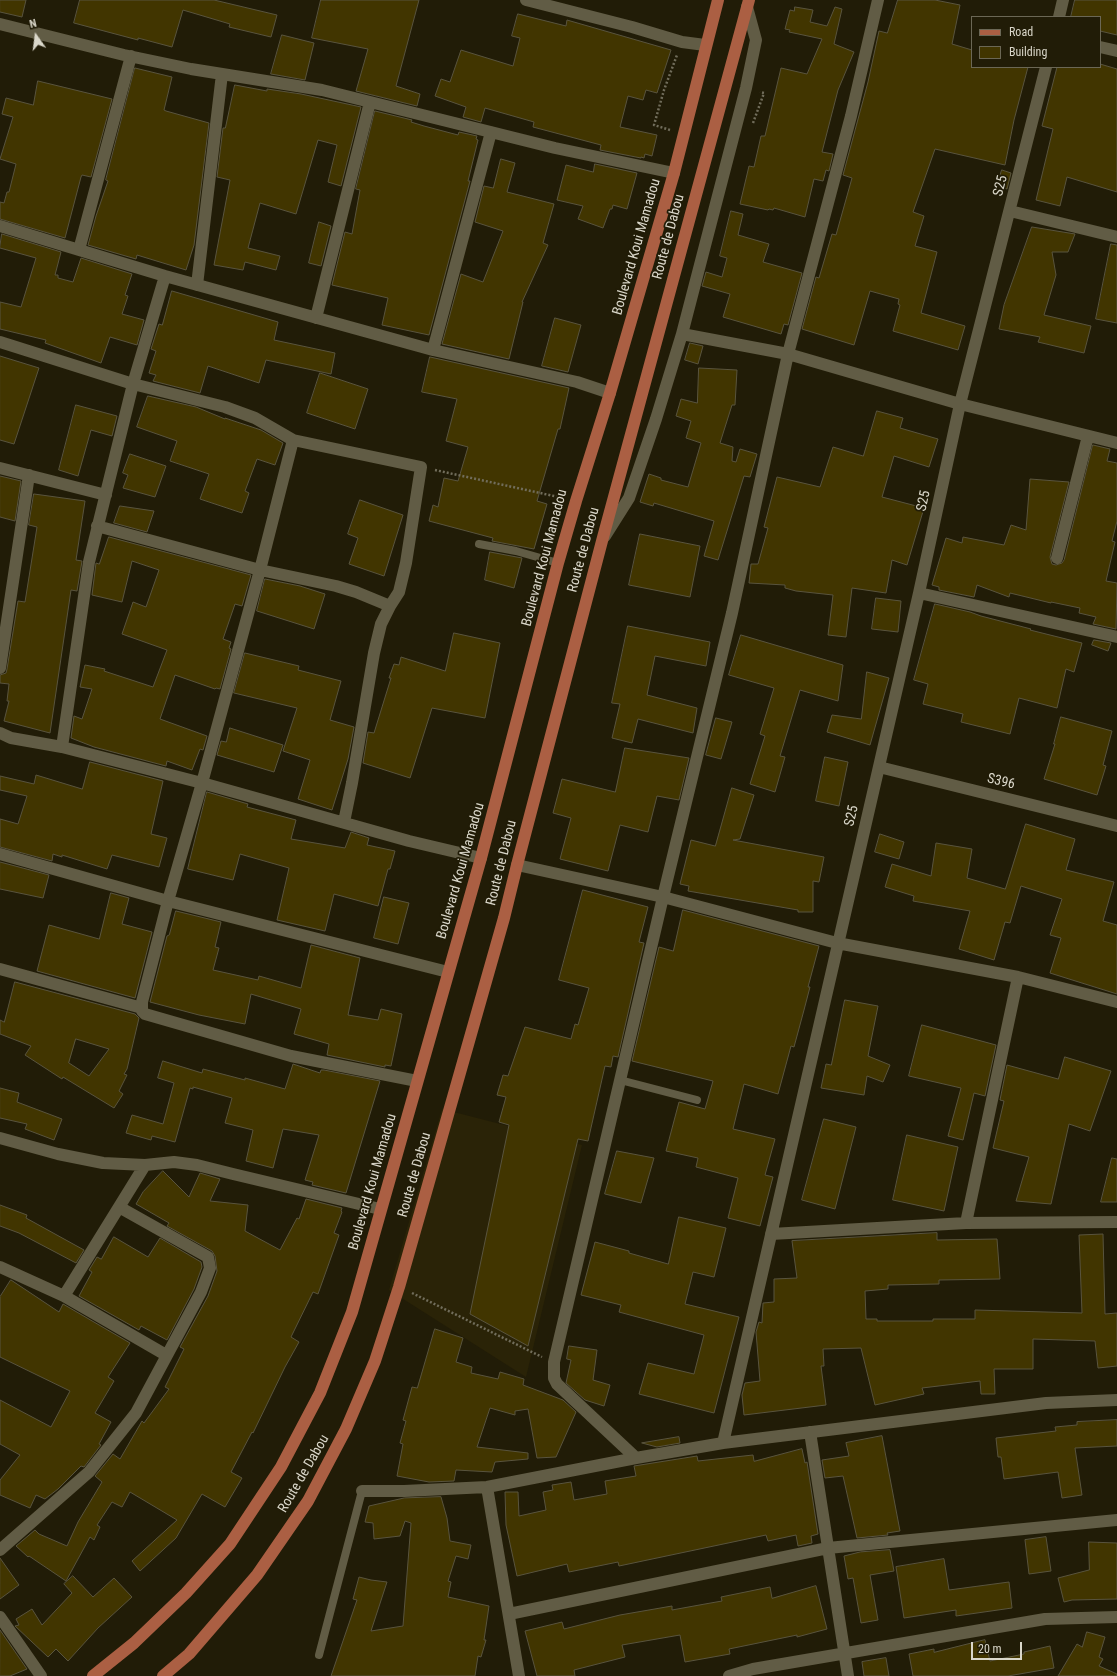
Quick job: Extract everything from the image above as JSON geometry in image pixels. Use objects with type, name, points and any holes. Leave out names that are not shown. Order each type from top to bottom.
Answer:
[{"type":"main road","name":"Boulevard Koui Mamadou","points":[[93,1676],[134,1643],[186,1593],[230,1544],[282,1467],[320,1393],[349,1319],[481,858],[558,563],[610,393],[674,173],[705,45],[718,0]]},
{"type":"main road","name":"Route de Dabou","points":[[163,1676],[189,1654],[257,1575],[308,1501],[346,1430],[375,1361],[399,1287],[504,918],[602,541],[748,3]]},
{"type":"street","points":[[526,0],[632,27],[682,42],[705,45]]},
{"type":"street","points":[[636,1458],[556,1384],[554,1378],[554,1362],[663,897],[732,613],[788,354],[851,116],[878,0]]},
{"type":"street","points":[[1059,16],[1062,0]]},
{"type":"street","points":[[602,541],[629,498],[656,419],[682,334],[746,88],[756,40],[748,3]]},
{"type":"street","points":[[0,24],[131,56],[222,74],[322,90],[491,132],[674,173]]},
{"type":"street","points":[[1101,47],[1117,51]]},
{"type":"street","points":[[79,250],[131,56]]},
{"type":"street","name":"S25","points":[[723,1443],[837,943],[919,593],[960,404],[1046,68]]},
{"type":"street","points":[[197,285],[222,74]]},
{"type":"street","points":[[316,318],[370,102]]},
{"type":"street","points":[[433,350],[491,132]]},
{"type":"street","points":[[1010,211],[1117,237]]},
{"type":"street","points":[[0,226],[165,276],[316,318],[433,350],[577,382],[610,393]]},
{"type":"street","points":[[62,747],[84,594],[97,526],[133,384],[165,276]]},
{"type":"street","points":[[682,334],[788,354],[960,404],[1117,443]]},
{"type":"street","points":[[0,342],[133,384],[225,407],[255,418],[292,440],[421,467],[406,563],[399,592],[381,624],[374,653],[344,822]]},
{"type":"street","points":[[1057,558],[1088,436]]},
{"type":"street","points":[[292,440],[260,570],[168,901],[142,1008],[145,1014],[150,1016],[291,1056],[417,1081]]},
{"type":"street","points":[[0,468],[106,495]]},
{"type":"street","points":[[0,668],[29,475]]},
{"type":"street","points":[[97,526],[260,570],[336,586],[356,592],[390,606]]},
{"type":"street","points":[[919,593],[1117,637]]},
{"type":"street","points":[[0,733],[11,738],[62,747],[202,783],[409,841],[481,858]]},
{"type":"street","name":"S396","points":[[879,767],[1117,826]]},
{"type":"street","points":[[0,854],[168,901],[448,972]]},
{"type":"street","points":[[517,864],[663,897],[837,943],[1018,976],[1117,1002]]},
{"type":"street","points":[[0,969],[142,1008]]},
{"type":"street","points":[[966,1223],[1018,976]]},
{"type":"street","points":[[0,1138],[58,1154],[103,1163],[145,1165],[174,1162],[197,1165],[380,1209]]},
{"type":"street","points":[[64,1296],[145,1165]]},
{"type":"street","points":[[0,1550],[89,1472],[136,1413],[201,1292],[210,1268],[208,1257],[119,1207]]},
{"type":"street","points":[[771,1234],[966,1223],[1117,1222]]},
{"type":"street","points":[[0,1267],[64,1296],[166,1355]]},
{"type":"street","points":[[362,1491],[404,1491],[488,1487],[636,1458],[723,1443],[1046,1403],[1117,1400]]},
{"type":"street","points":[[810,1432],[848,1676]]},
{"type":"street","points":[[488,1487],[519,1676]]},
{"type":"street","points":[[509,1614],[828,1548],[1117,1520]]},
{"type":"street","points":[[0,1617],[41,1676]]},
{"type":"street","points":[[729,1676],[753,1670],[1046,1619],[1117,1617]]},
{"type":"lane","points":[[479,544],[516,551],[558,563]]},
{"type":"lane","points":[[620,1080],[697,1100]]},
{"type":"lane","points":[[319,1655],[362,1491]]},
{"type":"path","points":[[654,125],[664,90],[682,42]]},
{"type":"path","points":[[421,467],[576,501]]},
{"type":"path","points":[[399,1287],[554,1362]]},
{"type":"shaded area","points":[[442,1109],[582,1145],[526,1377],[389,1290]]},
{"type":"building","points":[[0,0],[26,0],[22,17],[0,12]]},
{"type":"building","points":[[80,0],[214,0],[277,15],[271,37],[229,27],[230,24],[183,10],[172,47],[138,38],[138,40],[74,23]]},
{"type":"building","points":[[321,0],[419,0],[396,86],[420,94],[417,106],[356,91],[368,49],[312,38]]},
{"type":"building","points":[[898,0],[935,0],[960,5],[952,44],[971,50],[971,68],[1028,68],[1014,120],[1005,165],[935,149],[913,212],[924,216],[915,246],[937,252],[921,313],[965,326],[958,350],[893,331],[900,305],[898,304],[899,299],[870,291],[854,345],[802,329],[816,277],[819,278],[832,234],[836,235],[852,178],[843,175],[868,82],[879,31],[887,33]]},
{"type":"building","points":[[1075,0],[1117,0],[1117,35],[1101,31],[1101,16],[1071,16]]},
{"type":"building","points":[[795,7],[813,10],[810,22],[827,26],[835,7],[842,9],[834,44],[854,52],[838,90],[822,152],[833,154],[829,171],[826,170],[823,181],[814,179],[805,217],[774,208],[773,210],[768,210],[740,204],[749,166],[754,167],[761,136],[765,136],[781,68],[807,74],[822,39],[789,32],[790,30],[785,29],[790,10],[794,11]]},
{"type":"building","points":[[518,14],[566,26],[567,20],[671,50],[657,93],[646,90],[643,100],[628,96],[620,127],[657,135],[652,156],[645,154],[644,158],[641,158],[600,150],[601,145],[533,127],[534,122],[485,108],[481,122],[463,117],[466,107],[435,96],[441,79],[450,82],[461,50],[513,66],[520,38],[512,36]]},
{"type":"building","points":[[282,35],[314,43],[305,80],[271,74]]},
{"type":"building","points":[[1101,64],[1117,69],[1117,192],[1067,177],[1060,206],[1036,200],[1053,129],[1042,126],[1057,68],[1101,68]]},
{"type":"building","points":[[135,68],[172,77],[164,110],[209,123],[194,245],[186,270],[137,255],[136,259],[88,245],[108,181],[106,180]]},
{"type":"building","points":[[38,81],[112,99],[91,177],[82,175],[81,177],[65,238],[0,219],[0,202],[4,203],[7,192],[9,192],[16,164],[0,159],[13,117],[2,114],[6,98],[33,105]]},
{"type":"building","points":[[235,85],[267,91],[267,89],[301,94],[361,107],[341,186],[328,182],[337,145],[318,140],[296,214],[260,203],[248,248],[280,256],[276,270],[245,262],[243,270],[214,265],[230,180],[217,177],[223,128],[225,128]]},
{"type":"building","points":[[375,111],[412,120],[411,122],[458,135],[459,132],[477,136],[476,139],[478,140],[468,181],[470,181],[429,335],[382,325],[388,298],[332,285],[345,232],[352,234],[360,190],[356,189]]},
{"type":"building","points":[[501,159],[515,163],[507,192],[554,204],[543,243],[548,245],[522,302],[509,359],[442,344],[461,274],[483,282],[503,231],[475,222],[484,186],[493,188]]},
{"type":"building","points":[[595,164],[637,173],[627,209],[613,205],[603,228],[578,219],[583,206],[557,200],[566,165],[593,172]]},
{"type":"building","points":[[1002,170],[1011,173],[1007,189],[997,186]]},
{"type":"building","points":[[731,211],[743,214],[738,235],[769,244],[763,262],[802,273],[788,325],[784,324],[781,334],[723,317],[730,294],[702,286],[706,272],[722,277],[727,258],[720,256]]},
{"type":"building","points":[[319,222],[331,226],[321,266],[309,263]]},
{"type":"building","points":[[1032,227],[1075,234],[1068,252],[1052,252],[1056,275],[1044,315],[1091,326],[1084,353],[1038,342],[1040,337],[999,329],[1004,305]]},
{"type":"building","points":[[2,234],[61,252],[55,275],[58,275],[58,278],[73,282],[81,258],[132,274],[125,295],[128,296],[122,314],[144,320],[137,345],[110,337],[101,363],[45,343],[46,340],[0,329],[0,302],[21,307],[36,258],[0,248]]},
{"type":"building","points":[[1111,244],[1117,245],[1117,323],[1096,319]]},
{"type":"building","points":[[172,291],[278,322],[274,340],[335,353],[331,374],[266,360],[259,383],[208,366],[200,393],[153,381],[156,375],[149,373],[156,351],[151,349],[159,324],[162,325]]},
{"type":"building","points":[[555,318],[581,325],[568,372],[542,366]]},
{"type":"building","points":[[690,343],[703,346],[698,364],[685,360]]},
{"type":"building","points":[[0,356],[39,368],[14,444],[0,440]]},
{"type":"building","points":[[430,357],[569,388],[560,429],[558,429],[537,501],[547,504],[534,549],[492,541],[493,538],[429,521],[433,505],[438,507],[444,478],[458,481],[468,447],[446,441],[457,399],[422,392]]},
{"type":"building","points":[[699,368],[737,370],[735,405],[732,405],[720,443],[733,447],[732,461],[736,462],[740,449],[757,454],[750,477],[744,476],[718,560],[704,556],[714,521],[654,503],[653,506],[640,502],[649,474],[661,478],[661,480],[688,487],[701,443],[686,438],[691,421],[676,416],[681,399],[697,403]]},
{"type":"building","points":[[320,373],[368,389],[355,429],[307,413]]},
{"type":"building","points":[[148,396],[196,407],[225,419],[261,430],[283,443],[275,465],[257,459],[245,491],[249,493],[242,513],[200,499],[209,474],[170,461],[177,441],[137,427]]},
{"type":"building","points":[[76,405],[117,416],[112,436],[91,430],[78,476],[59,470]]},
{"type":"building","points":[[877,411],[903,418],[900,428],[938,439],[929,467],[894,456],[882,497],[924,508],[907,565],[892,560],[886,593],[852,588],[846,637],[828,635],[833,595],[796,591],[785,588],[785,585],[749,583],[751,564],[758,564],[768,528],[764,527],[777,477],[820,487],[833,447],[863,456]]},
{"type":"building","points":[[1093,445],[1110,449],[1107,461],[1117,463],[1117,521],[1112,541],[1115,542],[1106,581],[1117,583],[1116,629],[1093,624],[1096,617],[1079,613],[1080,608],[1010,593],[1009,597],[977,585],[974,597],[939,590],[939,587],[932,585],[946,538],[962,543],[963,537],[1004,545],[1011,525],[1026,530],[1030,479],[1069,482],[1050,557],[1052,564],[1056,565],[1062,563]]},
{"type":"building","points":[[130,454],[166,466],[155,497],[123,488],[128,475],[123,473]]},
{"type":"building","points":[[0,476],[21,481],[15,521],[0,517]]},
{"type":"building","points":[[34,494],[85,501],[76,560],[82,561],[77,591],[71,590],[50,733],[4,721],[9,701],[7,701],[9,684],[0,683],[0,675],[6,673],[7,669],[18,601],[25,602],[37,527],[29,525]]},
{"type":"building","points":[[360,500],[403,515],[384,576],[349,564],[358,538],[348,534]]},
{"type":"building","points":[[120,506],[154,511],[147,532],[114,523]]},
{"type":"building","points":[[640,534],[700,546],[690,597],[629,585]]},
{"type":"building","points":[[109,537],[251,575],[242,606],[235,604],[223,639],[231,642],[229,648],[231,649],[220,689],[215,689],[175,675],[160,719],[207,736],[203,750],[200,749],[192,770],[167,761],[166,766],[94,747],[71,738],[74,716],[82,719],[92,689],[80,687],[85,665],[105,669],[104,671],[153,687],[167,650],[122,634],[133,602],[146,607],[159,570],[132,561],[122,602],[92,595],[96,563],[99,564]]},
{"type":"building","points":[[490,552],[522,558],[514,588],[485,580]]},
{"type":"building","points":[[265,579],[300,586],[325,594],[314,629],[257,611]]},
{"type":"building","points":[[876,598],[901,601],[898,632],[872,629]]},
{"type":"building","points":[[935,604],[970,612],[1031,629],[1030,630],[1082,643],[1074,672],[1066,669],[1057,708],[1019,698],[1010,734],[961,722],[963,714],[923,704],[928,684],[914,680]]},
{"type":"building","points":[[628,626],[710,642],[706,666],[655,656],[647,695],[697,708],[693,733],[638,719],[632,743],[612,738],[620,704],[612,703]]},
{"type":"building","points":[[454,633],[500,643],[485,718],[432,708],[410,778],[363,763],[368,732],[374,733],[394,664],[399,665],[401,657],[445,671]]},
{"type":"building","points":[[741,635],[843,665],[838,701],[800,690],[780,756],[785,757],[775,792],[750,784],[765,736],[760,734],[774,688],[729,675]]},
{"type":"building","points":[[1094,640],[1111,643],[1108,651],[1092,645]]},
{"type":"building","points":[[245,653],[299,666],[298,670],[341,681],[330,720],[354,727],[348,759],[332,810],[298,799],[310,760],[283,751],[297,708],[234,693]]},
{"type":"building","points":[[867,672],[889,678],[870,745],[827,732],[832,715],[861,719]]},
{"type":"building","points":[[1061,717],[1112,731],[1103,765],[1106,766],[1097,795],[1044,779],[1055,744]]},
{"type":"building","points":[[716,718],[732,722],[721,759],[706,755]]},
{"type":"building","points":[[230,728],[283,745],[274,772],[217,755],[221,741],[226,742]]},
{"type":"building","points":[[625,748],[689,758],[679,800],[657,796],[648,832],[620,825],[608,871],[560,859],[571,818],[553,813],[562,779],[615,792]]},
{"type":"building","points":[[825,757],[848,762],[839,806],[816,801]]},
{"type":"building","points":[[90,762],[163,781],[151,834],[167,838],[159,867],[112,855],[107,869],[62,855],[62,857],[53,854],[52,861],[0,847],[0,819],[18,824],[27,796],[0,790],[0,776],[34,784],[36,775],[82,789]]},
{"type":"building","points":[[732,788],[754,795],[740,839],[733,840],[824,857],[819,882],[813,881],[813,912],[798,912],[798,910],[688,891],[689,886],[680,884],[691,840],[715,846]]},
{"type":"building","points":[[207,792],[248,804],[247,807],[296,820],[291,839],[345,848],[351,832],[369,838],[367,845],[395,851],[390,869],[388,869],[378,906],[334,894],[325,931],[277,920],[289,868],[240,854],[233,880],[188,869]]},
{"type":"building","points":[[1026,824],[1075,839],[1066,870],[1114,882],[1103,921],[1117,925],[1117,994],[1050,973],[1061,938],[1050,935],[1062,899],[1021,886],[1010,923],[1005,922],[994,960],[959,949],[970,911],[913,901],[914,896],[885,887],[892,864],[931,876],[936,843],[972,849],[967,878],[1005,889]]},
{"type":"building","points":[[880,834],[904,842],[899,859],[875,852]]},
{"type":"building","points":[[0,862],[49,875],[43,898],[0,889]]},
{"type":"building","points":[[583,890],[648,907],[639,942],[644,943],[618,1057],[613,1056],[611,1067],[605,1066],[588,1141],[578,1139],[528,1346],[470,1314],[509,1125],[499,1122],[506,1097],[497,1095],[503,1075],[508,1076],[525,1027],[571,1039],[575,1024],[578,1025],[589,988],[559,980]]},
{"type":"building","points":[[111,893],[129,898],[122,924],[152,932],[135,998],[37,971],[49,925],[99,939]]},
{"type":"building","points":[[384,897],[409,903],[398,944],[374,938]]},
{"type":"building","points":[[683,910],[819,946],[794,1047],[791,1046],[778,1094],[744,1084],[733,1129],[775,1139],[765,1175],[773,1177],[760,1226],[728,1218],[738,1178],[696,1167],[698,1158],[666,1151],[679,1102],[705,1109],[713,1081],[632,1061],[659,947],[673,951]]},
{"type":"building","points":[[176,911],[221,922],[215,947],[219,948],[213,970],[258,980],[259,976],[301,988],[311,945],[360,958],[348,1015],[378,1020],[381,1009],[402,1014],[391,1066],[385,1065],[385,1067],[327,1055],[329,1044],[294,1034],[301,1009],[251,994],[245,1024],[199,1015],[150,1002],[167,936],[169,935]]},
{"type":"building","points":[[15,982],[135,1014],[139,1018],[127,1069],[124,1074],[127,1075],[119,1091],[123,1094],[114,1108],[63,1077],[62,1079],[25,1055],[31,1046],[0,1034],[0,1020],[4,1022]],"holes":[[[76,1039],[109,1049],[89,1076],[69,1063]]]},
{"type":"building","points":[[845,1000],[878,1006],[868,1056],[890,1065],[883,1082],[867,1076],[864,1095],[821,1088],[826,1064],[831,1065]]},
{"type":"building","points":[[922,1025],[996,1045],[985,1096],[974,1093],[963,1140],[948,1136],[961,1088],[909,1076]]},
{"type":"building","points":[[1065,1057],[1111,1071],[1090,1131],[1069,1124],[1051,1204],[1016,1201],[1029,1157],[993,1148],[1004,1101],[1000,1100],[1007,1065],[1058,1079]]},
{"type":"building","points":[[163,1061],[202,1073],[203,1069],[245,1080],[245,1078],[285,1089],[293,1064],[320,1073],[321,1070],[324,1070],[380,1081],[346,1193],[312,1185],[313,1182],[305,1180],[319,1135],[283,1129],[273,1168],[246,1161],[253,1130],[225,1123],[232,1098],[193,1087],[193,1089],[190,1088],[175,1142],[152,1136],[151,1140],[126,1133],[132,1115],[163,1124],[174,1083],[158,1078]]},
{"type":"building","points":[[0,1088],[19,1093],[17,1102],[62,1119],[54,1140],[25,1129],[27,1124],[0,1118]]},
{"type":"building","points":[[824,1119],[856,1127],[835,1209],[802,1200]]},
{"type":"building","points":[[907,1135],[958,1147],[944,1211],[893,1200]]},
{"type":"building","points":[[617,1151],[654,1158],[641,1203],[605,1194]]},
{"type":"building","points":[[1112,1158],[1117,1159],[1117,1202],[1101,1202]]},
{"type":"building","points":[[163,1171],[189,1197],[200,1173],[220,1179],[210,1201],[248,1205],[245,1231],[280,1250],[297,1218],[299,1219],[306,1199],[342,1208],[342,1212],[334,1233],[339,1235],[318,1294],[313,1292],[291,1337],[299,1342],[285,1367],[253,1433],[252,1432],[231,1472],[242,1478],[225,1507],[202,1494],[176,1538],[140,1571],[132,1561],[177,1520],[130,1492],[122,1507],[112,1502],[97,1525],[100,1527],[94,1540],[90,1537],[66,1581],[29,1556],[28,1557],[16,1546],[35,1530],[39,1534],[67,1546],[78,1522],[102,1482],[95,1476],[113,1454],[120,1459],[142,1421],[144,1423],[169,1389],[165,1387],[184,1349],[180,1347],[208,1296],[217,1271],[215,1256],[212,1251],[167,1226],[169,1223],[136,1204],[143,1192]]},
{"type":"building","points":[[0,1205],[27,1215],[26,1218],[84,1250],[76,1263],[19,1233],[0,1226]]},
{"type":"building","points":[[679,1217],[726,1228],[714,1277],[693,1272],[685,1304],[739,1317],[714,1413],[639,1394],[648,1363],[694,1374],[704,1335],[619,1312],[621,1305],[581,1295],[595,1242],[668,1264]]},
{"type":"building","points":[[937,1233],[937,1240],[997,1239],[1000,1279],[939,1280],[939,1284],[888,1285],[888,1289],[865,1291],[866,1319],[877,1319],[877,1321],[933,1321],[933,1319],[975,1319],[975,1310],[1082,1313],[1079,1235],[1103,1234],[1105,1314],[1117,1313],[1117,1366],[1098,1368],[1095,1341],[1033,1339],[1033,1369],[994,1369],[995,1394],[981,1394],[980,1381],[922,1388],[924,1394],[875,1405],[861,1348],[823,1349],[824,1366],[821,1366],[826,1405],[744,1415],[742,1395],[745,1383],[760,1381],[756,1332],[759,1322],[762,1323],[763,1303],[774,1302],[774,1279],[797,1278],[792,1241]]},
{"type":"building","points":[[114,1237],[148,1257],[160,1238],[201,1262],[202,1267],[194,1289],[167,1340],[141,1326],[139,1330],[79,1296],[92,1272],[89,1270],[97,1257],[101,1259]]},
{"type":"building","points":[[11,1280],[59,1312],[63,1304],[130,1343],[108,1377],[114,1381],[95,1413],[111,1422],[99,1444],[101,1445],[84,1467],[81,1466],[58,1489],[45,1499],[36,1495],[30,1508],[0,1495],[0,1480],[20,1455],[0,1444],[0,1400],[51,1427],[70,1391],[0,1357],[0,1297]]},
{"type":"building","points":[[435,1329],[463,1338],[456,1362],[472,1367],[471,1373],[498,1379],[500,1372],[524,1379],[523,1385],[563,1400],[576,1412],[556,1457],[537,1458],[528,1409],[515,1411],[515,1415],[490,1408],[477,1447],[528,1453],[528,1459],[495,1462],[492,1472],[456,1470],[454,1481],[429,1482],[397,1476],[403,1444],[400,1443],[406,1421],[403,1420],[412,1387],[417,1388]]},
{"type":"building","points":[[569,1346],[597,1350],[593,1380],[610,1385],[604,1406],[585,1400],[566,1383],[571,1360],[567,1359]]},
{"type":"building","points":[[1117,1420],[1117,1446],[1075,1448],[1082,1495],[1062,1498],[1058,1472],[1004,1479],[1001,1457],[998,1457],[996,1438],[1056,1431],[1055,1427],[1077,1425],[1077,1422]]},
{"type":"building","points":[[882,1436],[900,1531],[887,1533],[888,1535],[857,1538],[843,1476],[825,1478],[822,1460],[849,1456],[846,1443]]},
{"type":"building","points":[[679,1437],[680,1443],[657,1447],[642,1443]]},
{"type":"building","points":[[802,1449],[805,1463],[807,1462],[818,1534],[811,1536],[812,1543],[798,1546],[796,1535],[768,1541],[766,1535],[619,1566],[618,1562],[569,1572],[567,1564],[517,1576],[506,1525],[505,1492],[518,1492],[519,1516],[546,1510],[543,1492],[553,1490],[552,1485],[571,1482],[574,1500],[607,1494],[605,1481],[636,1476],[634,1466],[697,1456],[698,1461],[753,1455],[754,1461]]},
{"type":"building","points":[[441,1497],[447,1518],[450,1541],[471,1545],[468,1559],[456,1556],[448,1581],[451,1582],[448,1597],[489,1606],[484,1640],[486,1640],[481,1657],[478,1656],[475,1676],[331,1676],[357,1600],[353,1599],[359,1577],[387,1582],[371,1631],[403,1626],[411,1523],[405,1521],[400,1536],[374,1539],[373,1523],[365,1522],[369,1506],[404,1498]]},
{"type":"building","points":[[1046,1537],[1051,1571],[1029,1574],[1025,1540]]},
{"type":"building","points":[[1089,1542],[1117,1543],[1117,1599],[1072,1600],[1064,1602],[1058,1578],[1089,1570]]},
{"type":"building","points":[[890,1550],[894,1571],[870,1575],[878,1620],[861,1623],[853,1578],[848,1579],[844,1556],[860,1552]]},
{"type":"building","points":[[0,1558],[19,1585],[0,1599]]},
{"type":"building","points":[[944,1559],[949,1590],[1009,1582],[1012,1608],[956,1616],[956,1610],[904,1618],[896,1567]]},
{"type":"building","points":[[73,1576],[93,1597],[114,1578],[132,1597],[98,1628],[68,1661],[56,1649],[48,1657],[15,1626],[19,1625],[16,1619],[32,1609],[42,1625],[72,1593],[64,1584]]},
{"type":"building","points":[[816,1586],[827,1629],[797,1637],[797,1635],[729,1649],[730,1654],[685,1662],[680,1635],[622,1645],[625,1657],[574,1670],[575,1676],[537,1676],[525,1631],[562,1622],[564,1629],[620,1615],[672,1606],[672,1610],[722,1601],[721,1597],[770,1587],[772,1598]]},
{"type":"building","points":[[0,1630],[27,1669],[10,1676],[0,1676]]},
{"type":"building","points":[[1087,1632],[1105,1637],[1099,1657],[1103,1659],[1099,1666],[1117,1674],[1117,1676],[1058,1676],[1077,1644],[1082,1647]]},
{"type":"building","points":[[985,1640],[990,1661],[1024,1654],[1024,1652],[1050,1646],[1054,1668],[1008,1676],[913,1676],[909,1654],[934,1649],[934,1652]]},
{"type":"building","points":[[886,1658],[889,1676],[864,1676],[862,1662]]}]
